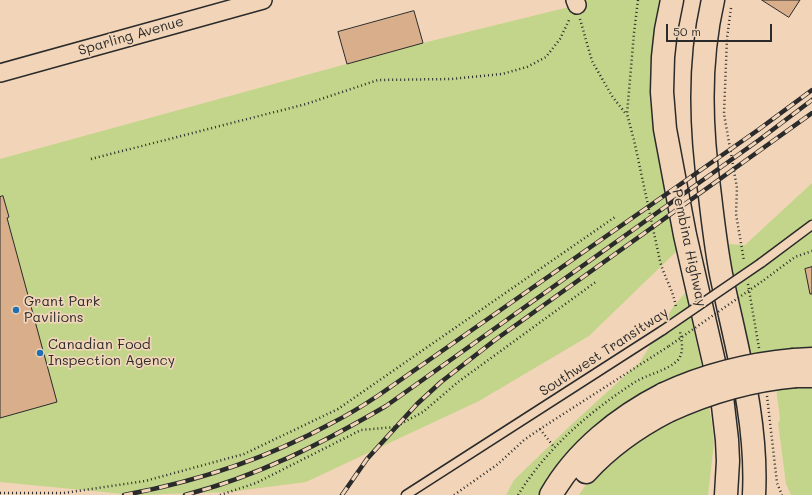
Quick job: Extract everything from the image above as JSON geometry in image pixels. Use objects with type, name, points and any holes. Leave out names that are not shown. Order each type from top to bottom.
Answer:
[{"type":"main road","name":"Pembina Highway","points":[[672,0],[666,30],[663,57],[662,92],[664,129],[685,235],[722,397],[728,440],[726,494]]},
{"type":"main road","name":"Pembina Highway","points":[[722,4],[707,35],[702,84],[704,155],[720,266],[735,336],[750,420],[753,450],[754,495]]},
{"type":"main road","points":[[551,495],[576,460],[600,437],[621,420],[666,402],[699,397],[730,387],[769,379],[804,367]]},
{"type":"main road","points":[[568,495],[582,477],[605,453],[666,402]]},
{"type":"main road","points":[[753,450],[762,495]]},
{"type":"street","name":"Sparling Avenue","points":[[0,73],[263,0]]},
{"type":"lane","name":"Southwest Transitway","points":[[406,495],[664,330],[761,264],[812,225]]},
{"type":"path","points":[[638,0],[627,114],[660,261],[663,272],[675,299],[677,313]]},
{"type":"path","points":[[576,2],[592,61],[612,96],[627,114]]},
{"type":"path","points":[[91,159],[306,104],[378,80],[451,79],[502,74],[527,67],[546,57],[560,39],[576,2]]},
{"type":"path","points":[[722,4],[727,38],[724,114],[737,188],[736,214],[744,261]]},
{"type":"path","points":[[0,493],[64,493],[145,481],[244,454],[338,409],[615,217]]},
{"type":"path","points":[[454,495],[498,464],[524,440],[540,429],[669,346],[795,258],[812,251]]},
{"type":"path","points":[[747,277],[760,355]]},
{"type":"path","points":[[220,495],[256,483],[361,430],[395,427],[423,412],[458,382],[597,281]]},
{"type":"path","points":[[518,495],[532,473],[554,446],[574,428],[636,381],[670,366],[678,359],[683,348],[679,327]]},
{"type":"path","points":[[767,394],[777,483],[782,495]]},
{"type":"path","points":[[540,429],[554,446]]},
{"type":"green space","points":[[585,0],[659,0],[654,33],[652,83],[680,248],[589,336],[479,401],[306,482],[229,492],[134,495],[0,482],[0,159],[423,43],[577,5]]},
{"type":"green space","points":[[812,183],[812,350],[747,356],[728,244],[745,245]]},
{"type":"green space","points":[[686,292],[702,368],[646,392],[601,422],[584,437],[540,495],[506,495],[514,480],[640,362],[673,307]]},
{"type":"green space","points":[[812,385],[812,495],[791,495],[786,484],[778,423],[780,419],[776,387]]},
{"type":"green space","points":[[709,405],[714,443],[708,495],[579,495],[585,486],[602,468],[660,424]]},
{"type":"building","points":[[762,0],[800,0],[789,17]]},
{"type":"building","points":[[414,11],[423,43],[347,64],[338,32]]},
{"type":"building","name":"Grant Park Pavilions","points":[[3,196],[9,217],[7,218],[57,402],[0,418],[0,197]]},
{"type":"building","points":[[812,267],[812,294],[810,294],[805,269]]},
{"type":"railway","points":[[124,495],[151,490],[204,476],[257,458],[308,436],[350,413],[379,395],[758,130],[812,90]]},
{"type":"railway","points":[[185,495],[264,469],[313,446],[386,406],[759,140],[812,100]]},
{"type":"railway","points":[[342,495],[367,459],[417,404],[441,382],[495,340],[812,113]]},
{"type":"place","name":"Grant Park Pavilions","points":[[16,310]]},
{"type":"place","name":"Canadian Food Inspection Agency","points":[[40,353]]}]
